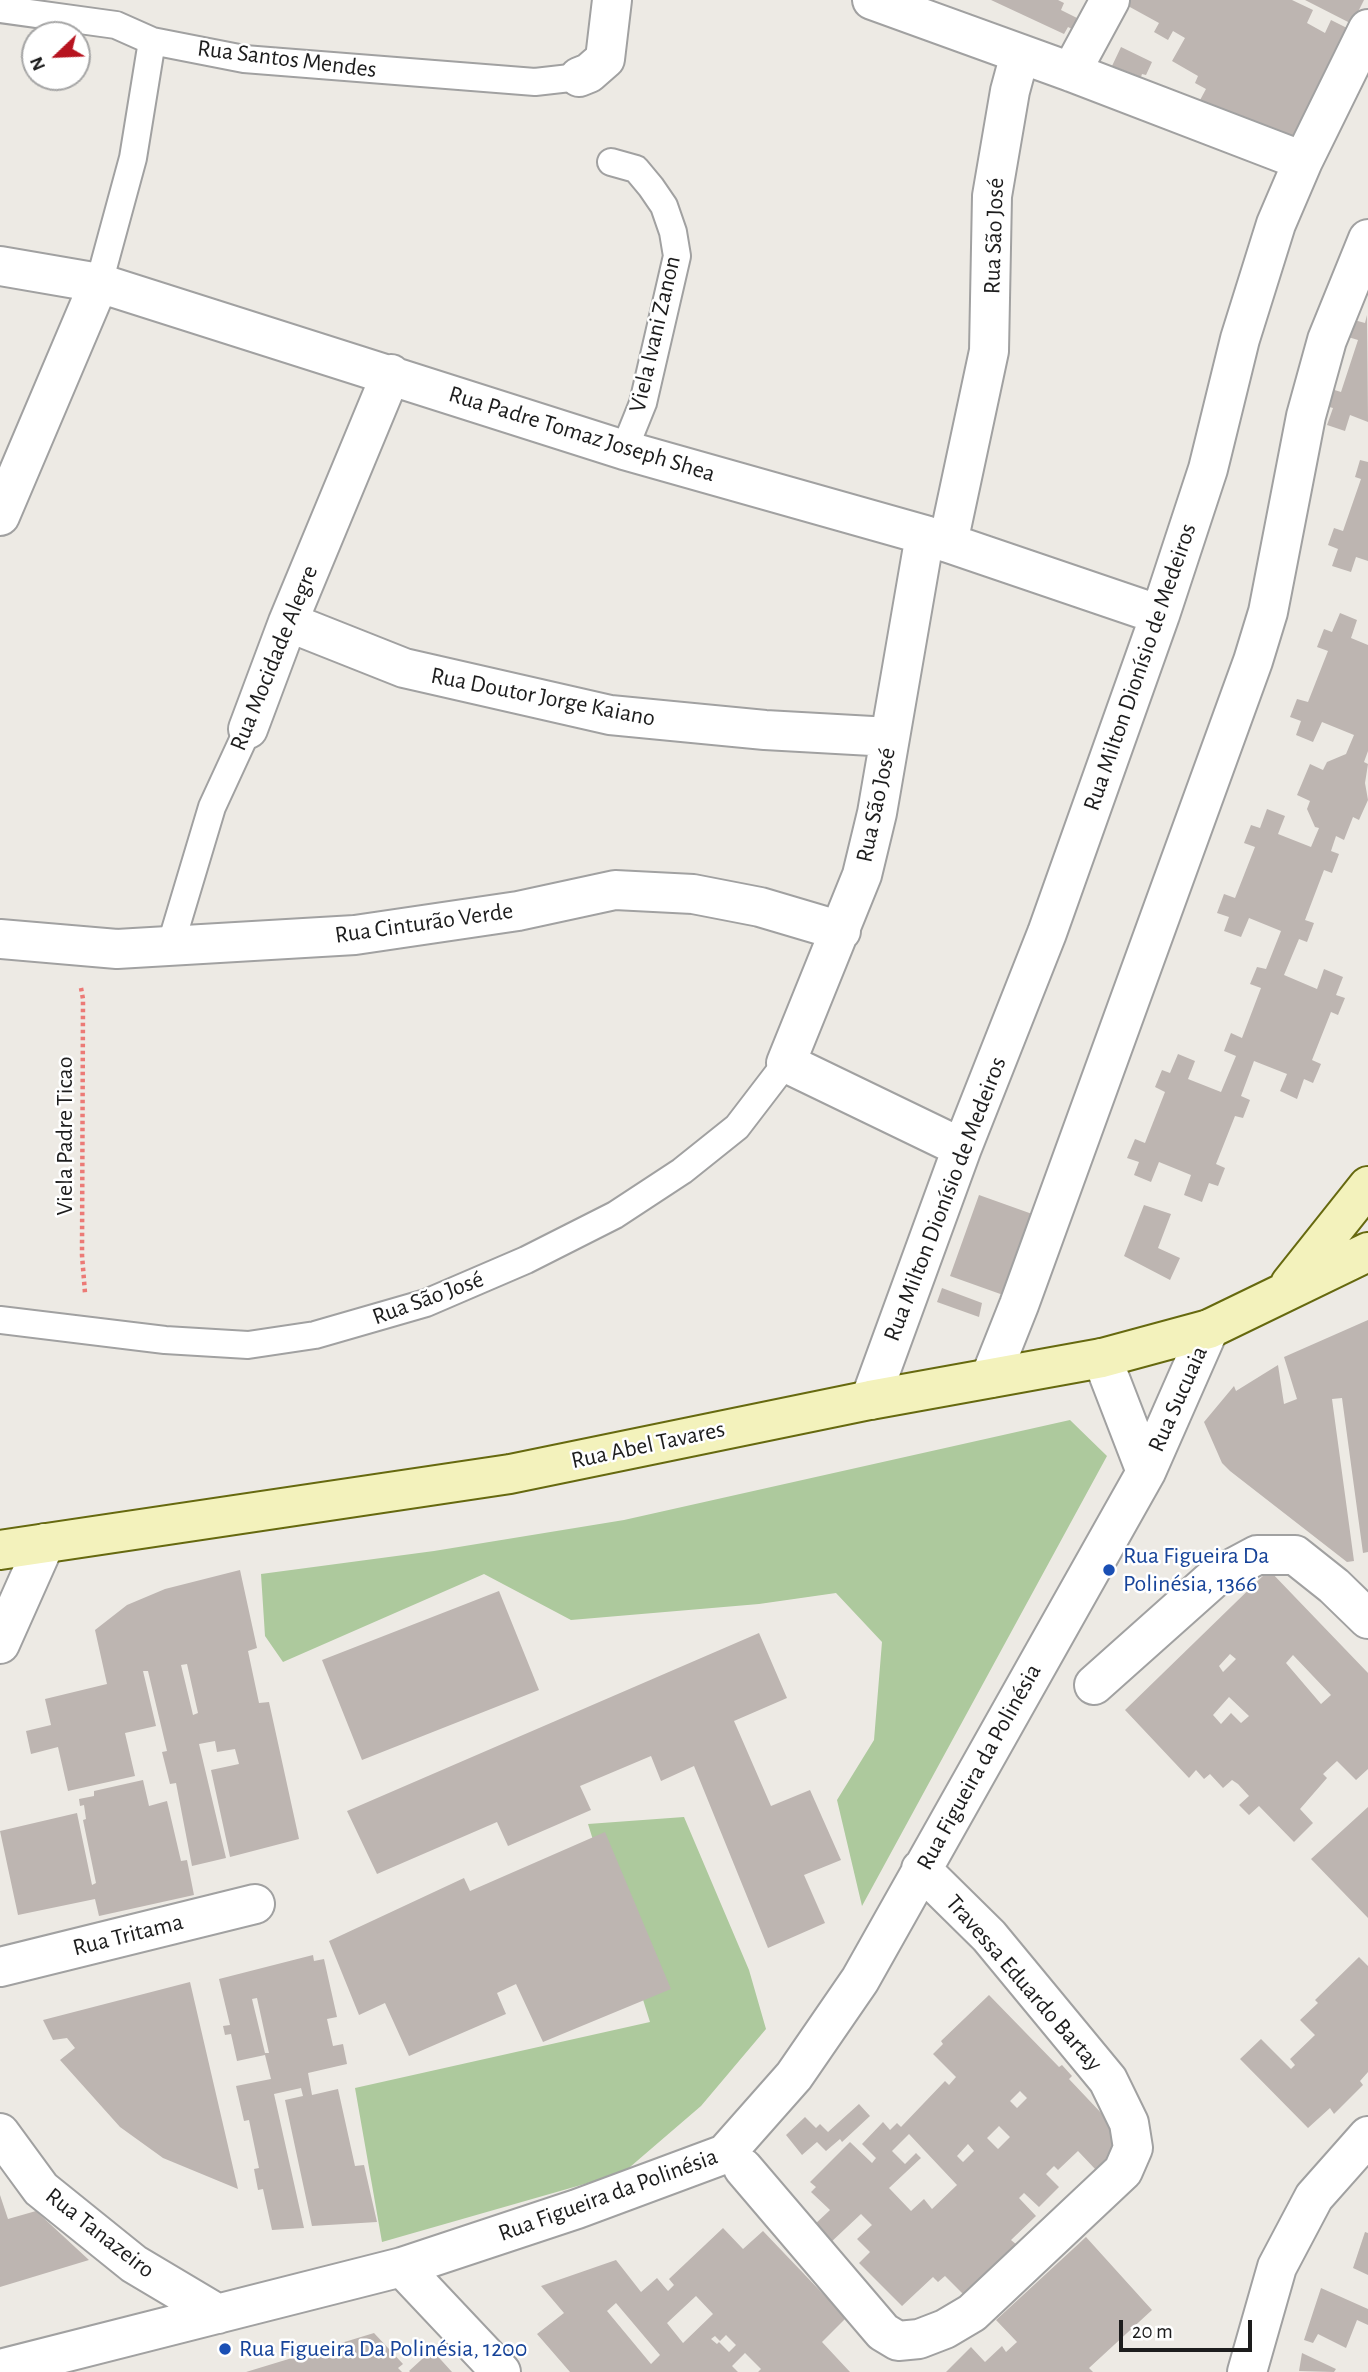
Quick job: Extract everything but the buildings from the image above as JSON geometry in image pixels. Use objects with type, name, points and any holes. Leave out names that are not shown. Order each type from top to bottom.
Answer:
[{"type":"street","points":[[579,77],[589,73],[605,59],[612,0]]},
{"type":"street","points":[[872,0],[1071,72],[1303,161]]},
{"type":"street","points":[[1071,72],[1110,0]]},
{"type":"street","name":"Rua Milton Dionísio de Medeiros","points":[[870,1400],[962,1148],[1047,933],[1160,615],[1208,469],[1258,279],[1276,225],[1303,161],[1368,29]]},
{"type":"street","name":"Rua São José","points":[[786,1063],[862,875],[890,737],[937,539],[989,351],[992,196],[1010,91],[1020,54]]},
{"type":"street","points":[[990,1378],[1034,1267],[1253,661],[1268,612],[1306,416],[1327,340],[1368,239]]},
{"type":"street","name":"Rua Padre Tomaz Joseph Shea","points":[[0,266],[99,283],[624,450],[937,539],[1160,615]]},
{"type":"street","points":[[0,516],[99,283]]},
{"type":"street","name":"Rua Mocidade Alegre","points":[[248,729],[288,622],[391,374]]},
{"type":"street","name":"Rua Doutor Jorge Kaiano","points":[[288,622],[404,668],[610,715],[751,729],[890,737]]},
{"type":"street","name":"Rua Cinturão Verde","points":[[0,939],[71,946],[170,947],[355,935],[518,911],[615,890],[693,894],[760,906],[841,931]]},
{"type":"street","points":[[786,1063],[962,1148]]},
{"type":"street","name":"Rua Abel Tavares","points":[[1284,1291],[1368,1186]]},
{"type":"street","name":"Rua Abel Tavares","points":[[0,1550],[497,1476],[870,1400],[1102,1358],[1209,1329],[1368,1252]]},
{"type":"street","name":"Rua Sucuaia","points":[[1146,1472],[1209,1329]]},
{"type":"street","name":"Rua Sucuaia","points":[[1102,1358],[1146,1472]]},
{"type":"street","name":"Rua Figueira da Polinésia","points":[[0,2369],[402,2267],[577,2209],[724,2154],[794,2076],[860,1980],[1146,1472]]},
{"type":"street","points":[[0,1644],[45,1543]]},
{"type":"street","points":[[1094,1685],[1214,1578],[1257,1556],[1295,1555],[1334,1586],[1368,1619]]},
{"type":"street","name":"Travessa Eduardo Bartay","points":[[743,2168],[883,2332],[898,2341],[919,2339],[945,2329],[972,2313],[1123,2171],[1133,2148],[1129,2123],[1108,2080],[1056,2012],[989,1936],[921,1869]]},
{"type":"street","name":"Rua Tritama","points":[[0,1967],[255,1904]]},
{"type":"street","name":"Rua Tanazeiro","points":[[0,2133],[41,2189],[134,2264],[218,2314]]},
{"type":"street","points":[[1247,2372],[1277,2267],[1314,2196],[1368,2136]]},
{"type":"street","points":[[402,2267],[501,2372]]},
{"type":"lane","name":"Rua Santos Mendes","points":[[0,9],[56,14],[102,25],[116,25],[152,41],[244,59],[535,82],[579,77]]},
{"type":"lane","points":[[99,283],[133,158],[152,41]]},
{"type":"lane","name":"Viela Ivani Zanon","points":[[611,162],[636,169],[651,187],[664,206],[677,256],[643,403],[624,450]]},
{"type":"lane","name":"Rua Mocidade Alegre","points":[[170,947],[212,807],[248,729]]},
{"type":"lane","name":"Rua São José","points":[[0,1320],[84,1328],[165,1340],[248,1345],[315,1335],[426,1303],[526,1260],[615,1215],[682,1171],[737,1127],[786,1063]]},
{"type":"path","name":"Viela Padre Ticao","points":[[71,946],[83,999],[84,1328]]},
{"type":"green space","points":[[1070,1420],[1107,1456],[862,1906],[837,1800],[874,1740],[882,1642],[836,1593],[759,1604],[571,1620],[484,1574],[283,1662],[265,1636],[261,1574],[434,1551],[624,1520]]},
{"type":"green space","points":[[684,1817],[749,1970],[766,2029],[701,2106],[623,2173],[382,2242],[355,2088],[650,2022],[588,1824]]},
{"type":"place","name":"Rua Figueira Da Polinésia, 1366","points":[[1109,1570]]},
{"type":"place","name":"Rua Figueira Da Polinésia, 1200","points":[[225,2349]]}]
